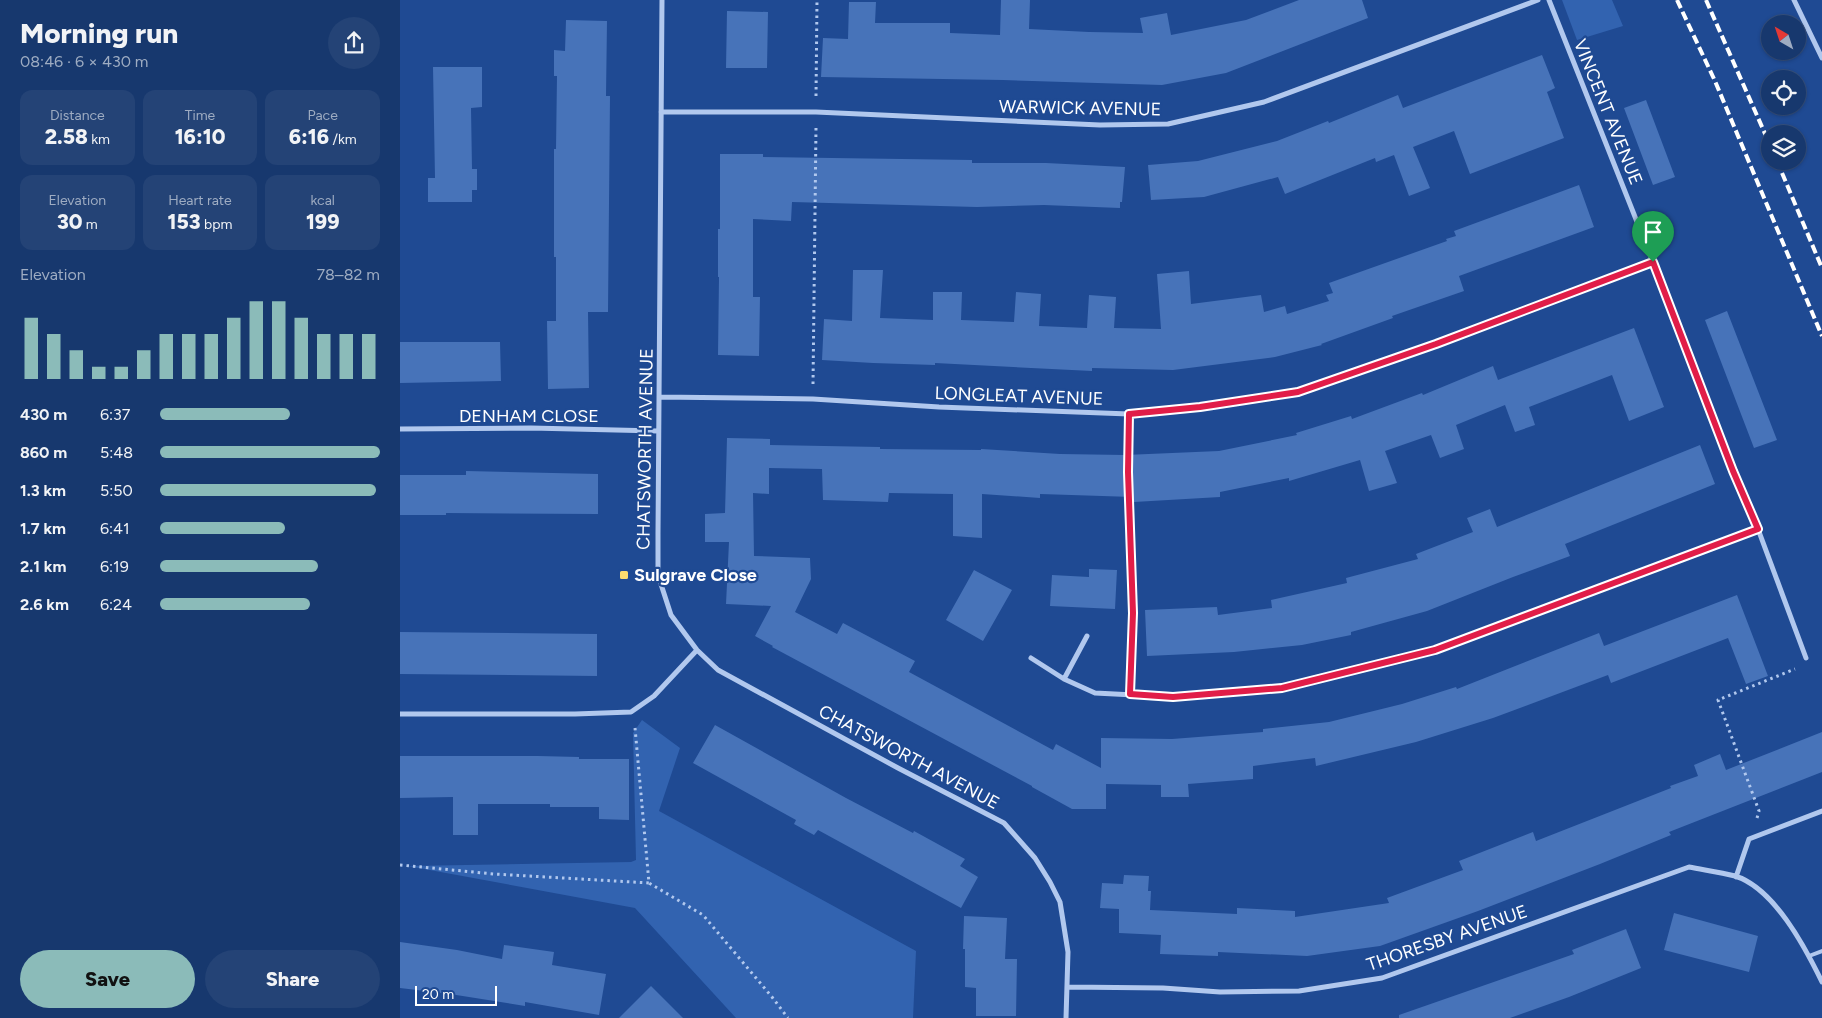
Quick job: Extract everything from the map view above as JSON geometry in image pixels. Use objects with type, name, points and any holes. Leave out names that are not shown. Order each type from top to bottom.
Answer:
[{"type":"street","name":"CHATSWORTH AVENUE","points":[[662,0],[658,575],[671,615],[698,650],[718,670],[1004,824],[1035,858],[1060,902],[1068,952],[1066,1018]]},
{"type":"street","name":"WARWICK AVENUE","points":[[661,112],[816,112],[1100,125],[1168,124],[1264,102],[1538,0]]},
{"type":"street","name":"VINCENT AVENUE","points":[[1549,0],[1653,262],[1733,471],[1758,529],[1806,658]]},
{"type":"street","points":[[1794,0],[1822,58]]},
{"type":"street","name":"LONGLEAT AVENUE","points":[[660,397],[813,399],[939,407],[1129,414],[1200,407],[1298,392],[1436,344],[1653,262]]},
{"type":"street","name":"DENHAM CLOSE","points":[[400,429],[531,428],[658,431]]},
{"type":"street","points":[[1031,658],[1064,679],[1096,693],[1173,697],[1282,688],[1435,650],[1758,529]]},
{"type":"street","points":[[1064,679],[1087,636]]},
{"type":"street","points":[[400,714],[575,714],[631,712],[654,696],[698,650]]},
{"type":"street","points":[[1736,876],[1749,839],[1822,811]]},
{"type":"street","name":"THORESBY AVENUE","points":[[1068,987],[1164,988],[1220,992],[1300,991],[1382,978],[1689,867],[1736,876],[1758,889],[1778,908],[1809,956],[1822,982]]},
{"type":"lane","points":[[1809,956],[1822,952]]},
{"type":"path","points":[[813,399],[817,0]]},
{"type":"path","points":[[1129,414],[1128,472],[1133,613],[1130,694]]},
{"type":"path","points":[[1749,839],[1759,811],[1718,700],[1793,671],[1806,658]]},
{"type":"path","points":[[631,712],[635,726],[649,883]]},
{"type":"path","points":[[400,866],[494,874],[649,883],[703,915],[788,1018]]},
{"type":"shaded area","points":[[1562,0],[1612,0],[1623,26],[1577,40]]},
{"type":"shaded area","points":[[642,720],[680,748],[659,811],[916,951],[913,1018],[736,1018],[635,908],[408,866],[631,862],[636,860],[633,733]]},
{"type":"building","points":[[1001,0],[1030,0],[1029,29],[1089,32],[1143,33],[1140,18],[1167,13],[1171,35],[1246,20],[1299,0],[1362,0],[1368,18],[1226,73],[1162,85],[821,77],[823,38],[848,39],[849,2],[876,2],[875,23],[950,23],[950,33],[1000,35]]},
{"type":"building","points":[[727,11],[768,12],[767,68],[726,68]]},
{"type":"building","points":[[566,20],[607,21],[606,96],[610,96],[608,312],[588,312],[589,388],[548,389],[547,321],[556,321],[554,149],[556,149],[557,76],[554,76],[554,50],[565,51]]},
{"type":"building","points":[[1542,55],[1555,88],[1547,92],[1564,138],[1470,174],[1454,131],[1413,147],[1430,188],[1409,196],[1394,155],[1376,162],[1375,158],[1285,194],[1278,177],[1204,197],[1151,200],[1148,165],[1198,161],[1277,141],[1328,121],[1329,123],[1398,95],[1403,108]]},
{"type":"building","points":[[433,67],[482,67],[482,107],[471,108],[472,169],[477,169],[477,190],[472,190],[472,202],[428,202],[428,178],[435,178]]},
{"type":"building","points":[[1646,100],[1675,177],[1653,185],[1624,108]]},
{"type":"building","points":[[720,154],[763,154],[763,157],[972,160],[972,163],[1046,163],[1125,167],[1120,208],[1044,205],[977,207],[792,202],[791,221],[753,219],[753,297],[760,297],[759,356],[718,355]]},
{"type":"building","points":[[1579,185],[1594,227],[1459,276],[1464,291],[1392,316],[1393,318],[1322,345],[1275,357],[1173,370],[1092,368],[1092,371],[935,363],[935,365],[822,360],[824,319],[852,321],[853,270],[883,270],[880,318],[933,320],[933,292],[962,292],[961,320],[1014,322],[1016,292],[1041,294],[1039,326],[1087,328],[1089,295],[1116,297],[1114,328],[1161,329],[1157,274],[1189,271],[1191,304],[1261,295],[1264,312],[1285,306],[1287,314],[1329,301],[1326,295],[1333,293],[1329,283],[1447,241],[1446,239],[1456,236],[1454,231]]},
{"type":"building","points":[[1727,311],[1777,440],[1754,448],[1705,320]]},
{"type":"building","points":[[1634,328],[1664,407],[1629,421],[1612,375],[1529,407],[1535,425],[1515,432],[1505,405],[1456,425],[1464,449],[1440,458],[1431,435],[1385,451],[1397,483],[1369,491],[1360,460],[1289,481],[1289,478],[1220,492],[1220,497],[1134,502],[1133,497],[1040,494],[1040,498],[982,494],[982,538],[953,536],[953,494],[889,493],[888,502],[823,500],[822,469],[769,468],[769,494],[753,493],[754,556],[810,558],[811,579],[795,612],[837,634],[843,623],[915,661],[909,672],[1053,750],[1056,744],[1101,768],[1101,738],[1172,739],[1263,732],[1263,729],[1329,722],[1402,704],[1456,687],[1457,689],[1599,633],[1604,646],[1737,595],[1768,676],[1746,684],[1728,638],[1611,683],[1608,675],[1493,718],[1416,742],[1316,766],[1315,758],[1253,766],[1253,779],[1188,784],[1189,797],[1161,797],[1161,785],[1106,784],[1106,809],[1072,809],[772,647],[755,636],[771,606],[726,604],[729,542],[705,542],[705,514],[725,513],[727,438],[770,439],[770,445],[880,447],[880,449],[981,449],[1060,454],[1125,455],[1219,451],[1297,435],[1296,433],[1351,416],[1352,419],[1422,393],[1423,395],[1493,366],[1498,380]]},
{"type":"building","points":[[400,342],[500,342],[501,381],[400,383]]},
{"type":"building","points":[[1700,445],[1715,484],[1565,544],[1570,556],[1427,611],[1351,632],[1351,635],[1302,645],[1234,652],[1147,656],[1145,610],[1217,607],[1218,615],[1272,608],[1271,600],[1347,583],[1346,578],[1418,559],[1416,554],[1473,532],[1467,518],[1490,509],[1497,527]]},
{"type":"building","points":[[466,471],[598,474],[598,514],[446,513],[446,515],[400,515],[400,475],[466,475]]},
{"type":"building","points":[[1089,569],[1117,570],[1115,609],[1050,606],[1052,575],[1089,577]]},
{"type":"building","points":[[974,570],[1012,590],[983,641],[946,620]]},
{"type":"building","points":[[400,632],[597,634],[597,676],[400,674]]},
{"type":"building","points":[[715,725],[846,798],[913,833],[914,831],[965,859],[960,866],[978,877],[961,908],[818,830],[814,835],[794,824],[796,820],[693,763]]},
{"type":"building","points":[[1822,732],[1822,772],[1669,832],[1671,835],[1600,864],[1380,946],[1307,956],[1218,952],[1218,956],[1160,954],[1161,935],[1119,933],[1119,909],[1100,908],[1102,883],[1123,884],[1124,875],[1149,876],[1148,891],[1151,891],[1150,910],[1237,914],[1237,908],[1295,911],[1295,917],[1389,903],[1387,898],[1463,870],[1459,861],[1533,832],[1536,841],[1698,776],[1694,765],[1720,754],[1726,770]]},
{"type":"building","points":[[400,756],[538,756],[579,757],[579,759],[629,759],[629,820],[599,819],[599,807],[550,807],[550,804],[478,804],[478,835],[453,835],[453,797],[400,798]]},
{"type":"building","points":[[1674,913],[1758,936],[1749,972],[1664,950]]},
{"type":"building","points":[[964,916],[1007,918],[1005,959],[1017,959],[1016,1016],[976,1016],[976,988],[965,987]]},
{"type":"building","points":[[1626,929],[1641,968],[1569,997],[1510,1018],[1399,1018],[1399,1015],[1574,954],[1572,950]]},
{"type":"building","points":[[400,942],[502,959],[504,945],[554,952],[552,965],[606,974],[599,1015],[525,1002],[525,1006],[400,988]]},
{"type":"building","points":[[651,986],[683,1018],[619,1018]]},
{"type":"railway","points":[[1677,0],[1715,81],[1822,336]]},
{"type":"railway","points":[[1706,0],[1761,125]]},
{"type":"railway","points":[[1781,170],[1822,268]]},
{"type":"place","name":"Sulgrave Close","points":[[624,575]]},
{"type":"route","points":[[1653,262],[1733,471],[1758,529],[1435,650],[1282,688],[1173,697],[1130,694],[1133,613],[1128,472],[1129,414],[1200,407],[1298,392],[1436,344],[1653,262]]}]
